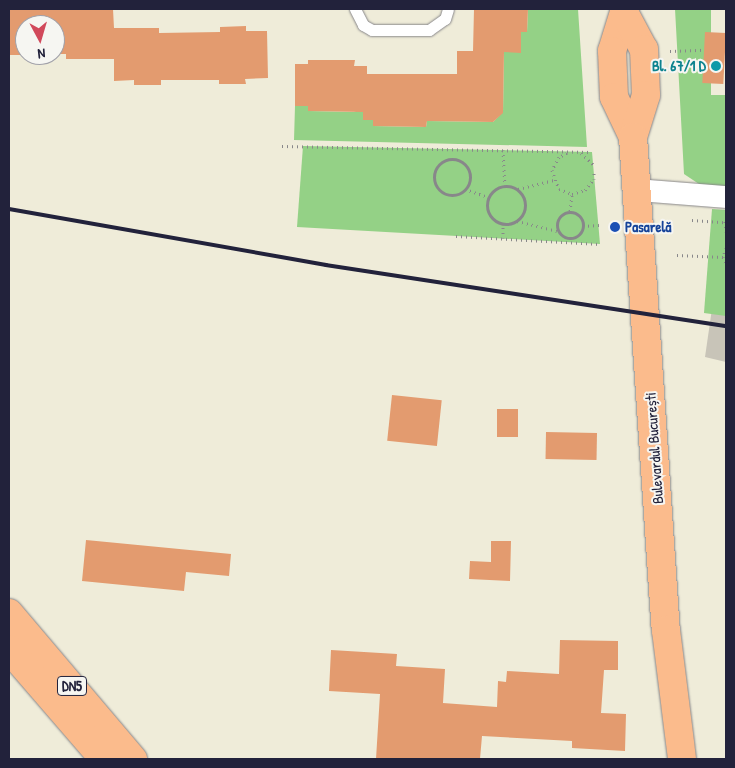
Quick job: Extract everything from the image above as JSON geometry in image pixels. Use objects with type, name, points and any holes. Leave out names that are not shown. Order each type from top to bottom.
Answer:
[{"type":"main road","name":"Bulevardul București","points":[[625,12],[612,51],[614,97],[633,137],[666,630],[682,759]]},
{"type":"main road","name":"DN5","points":[[9,614],[133,759]]},
{"type":"main road","name":"DN5","points":[[9,649],[104,759]]},
{"type":"street","points":[[636,190],[726,197]]},
{"type":"lane","points":[[355,9],[363,25],[372,30],[410,30],[438,26],[448,9]]},
{"type":"path","points":[[670,50],[705,50]]},
{"type":"path","points":[[282,146],[592,152]]},
{"type":"path","points":[[451,159],[452,149]]},
{"type":"path","points":[[503,150],[504,185]]},
{"type":"path","points":[[571,152],[555,163],[554,180],[559,189],[572,194],[590,185],[594,172]]},
{"type":"path","points":[[578,152],[594,165]]},
{"type":"path","points":[[451,159],[468,169],[469,183],[465,189],[453,195],[440,190],[436,184],[435,170],[439,165],[451,159]]},
{"type":"path","points":[[518,189],[525,202],[522,216],[517,220],[503,224],[491,217],[486,204],[488,197],[498,187],[504,185],[518,189],[554,180]]},
{"type":"path","points":[[465,189],[488,197]]},
{"type":"path","points":[[570,211],[572,194]]},
{"type":"path","points":[[517,220],[558,231],[569,238],[581,232],[583,226],[582,219],[570,211]]},
{"type":"path","points":[[558,231],[558,218],[570,211]]},
{"type":"path","points":[[726,218],[724,222],[726,232]]},
{"type":"path","points":[[685,219],[724,222]]},
{"type":"path","points":[[503,224],[503,238]]},
{"type":"path","points":[[583,226],[599,225]]},
{"type":"path","points":[[456,236],[600,244]]},
{"type":"path","points":[[726,248],[723,257],[726,264]]},
{"type":"path","points":[[677,255],[723,257]]},
{"type":"shaded area","points":[[715,288],[726,290],[726,362],[705,357]]},
{"type":"green space","points":[[528,9],[578,9],[587,147],[294,140],[295,106],[308,106],[309,111],[354,112],[363,108],[363,120],[373,120],[373,126],[426,127],[427,121],[493,122],[503,112],[504,52],[521,52],[521,32],[527,32]]},
{"type":"green space","points":[[675,9],[711,9],[711,33],[705,33],[706,82],[711,82],[711,95],[726,95],[726,187],[699,184],[684,174]]},
{"type":"green space","points":[[303,146],[592,152],[600,244],[297,227]]},
{"type":"green space","points":[[712,209],[726,210],[726,316],[704,313]]},
{"type":"building","points":[[9,9],[113,9],[114,28],[159,28],[159,33],[220,32],[220,27],[246,26],[246,31],[267,31],[268,78],[245,79],[246,84],[219,84],[219,80],[161,80],[161,85],[134,85],[134,80],[114,81],[114,59],[66,59],[65,15],[15,15],[15,55],[9,55]]},
{"type":"building","points":[[474,9],[528,9],[527,32],[521,32],[521,53],[504,52],[503,113],[493,122],[427,121],[426,127],[373,126],[373,120],[363,120],[363,112],[308,111],[308,106],[295,106],[295,64],[308,64],[308,60],[355,60],[354,66],[367,66],[367,74],[457,74],[457,51],[473,51]]},
{"type":"building","name":"Bl. 67/1 D","points":[[705,32],[726,33],[723,84],[702,83]]},
{"type":"building","points":[[392,395],[442,400],[437,446],[387,441]]},
{"type":"building","points":[[497,409],[518,409],[518,437],[497,437]]},
{"type":"building","points":[[546,432],[597,433],[597,460],[546,459]]},
{"type":"building","points":[[86,540],[231,554],[229,576],[186,572],[184,591],[82,581]]},
{"type":"building","points":[[491,541],[511,541],[510,581],[469,579],[470,561],[491,562]]},
{"type":"building","points":[[560,640],[618,641],[618,670],[604,670],[601,713],[626,714],[625,751],[572,748],[572,741],[482,736],[480,759],[376,759],[380,694],[329,691],[331,650],[397,654],[396,666],[445,669],[443,703],[497,707],[498,681],[506,682],[507,671],[559,674]]},
{"type":"railway","points":[[9,209],[326,265],[726,326]]},
{"type":"place","name":"Bl. 67/1 D","points":[[716,66]]},
{"type":"place","name":"Pasarelă","points":[[615,227]]}]
